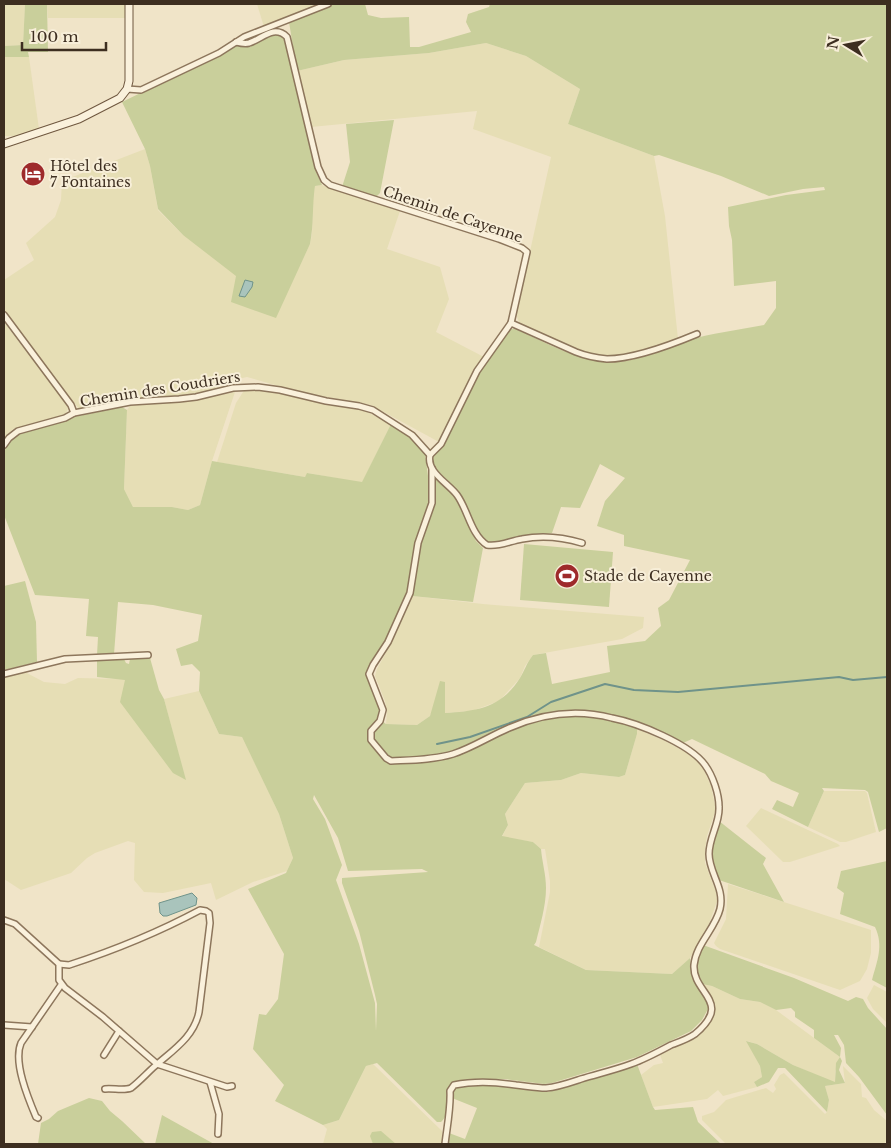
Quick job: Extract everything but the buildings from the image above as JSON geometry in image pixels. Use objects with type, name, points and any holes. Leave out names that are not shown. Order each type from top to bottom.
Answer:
[{"type":"street","points":[[4,144],[79,119],[120,98],[127,89],[130,75],[129,4]]},
{"type":"street","points":[[127,89],[141,90],[219,53],[244,37],[328,4]]},
{"type":"street","name":"Chemin de Cayenne","points":[[236,42],[248,43],[275,32],[283,33],[287,38],[318,167],[324,180],[330,185],[499,239],[522,248],[527,252],[511,323],[477,371],[441,444],[430,455]]},
{"type":"street","points":[[4,315],[71,405],[74,413]]},
{"type":"street","points":[[511,323],[576,352],[587,356],[608,359],[637,354],[697,334]]},
{"type":"street","name":"Chemin des Coudriers","points":[[4,445],[18,431],[65,418],[74,413],[130,402],[196,397],[233,388],[268,388],[373,410],[412,435],[430,455]]},
{"type":"street","points":[[430,455],[429,464],[432,469],[455,493],[466,510],[479,539],[487,545],[498,545],[519,539],[540,537],[564,538],[582,543]]},
{"type":"street","points":[[432,469],[432,503],[418,543],[410,593],[386,646],[370,670],[370,678],[383,710],[380,721],[371,731],[371,740],[386,758],[392,761],[440,757],[465,750],[510,728],[539,717],[566,713],[613,718],[660,734],[687,748],[701,761],[710,774],[719,806],[717,821],[710,840],[709,858],[721,900],[716,918],[696,954],[695,975],[709,997],[712,1008],[708,1019],[695,1034],[633,1063],[556,1086],[540,1088],[491,1082],[454,1085],[450,1091],[451,1102],[445,1144]]},
{"type":"street","points":[[4,674],[65,659],[148,655]]},
{"type":"street","points":[[4,920],[15,924],[59,964],[69,965],[150,936],[200,910],[209,913],[210,923],[197,1022],[189,1035],[163,1061],[129,1089],[112,1088],[105,1090]]},
{"type":"street","points":[[59,964],[59,980],[61,984],[157,1064],[227,1087],[232,1086]]},
{"type":"street","points":[[38,1118],[28,1100],[18,1054],[21,1043],[61,984]]},
{"type":"street","points":[[4,1025],[32,1027]]},
{"type":"street","points":[[104,1055],[119,1031]]},
{"type":"street","points":[[210,1082],[219,1114],[218,1134]]},
{"type":"shaded area","points":[[4,4],[25,4],[23,45],[4,46]]},
{"type":"shaded area","points":[[47,4],[125,4],[125,18],[48,18]]},
{"type":"shaded area","points":[[257,4],[318,4],[264,27]]},
{"type":"shaded area","points":[[486,43],[526,56],[580,89],[568,124],[654,156],[665,216],[678,339],[631,354],[604,357],[568,347],[520,325],[516,314],[551,157],[473,129],[477,111],[311,127],[297,71],[344,60],[429,53]]},
{"type":"shaded area","points":[[4,57],[29,57],[39,129],[15,136],[4,136]]},
{"type":"shaded area","points":[[145,149],[158,210],[183,235],[300,265],[310,244],[312,234],[315,186],[322,185],[400,211],[387,249],[440,267],[449,299],[436,332],[484,357],[439,442],[371,405],[299,392],[247,377],[213,390],[195,394],[141,399],[79,409],[4,312],[4,280],[34,260],[26,243],[55,217],[61,200],[62,181]]},
{"type":"shaded area","points":[[4,322],[67,405],[68,409],[61,416],[13,429],[4,439]]},
{"type":"shaded area","points":[[245,389],[267,391],[365,411],[391,424],[362,483],[308,473],[305,477],[217,462],[236,403]]},
{"type":"shaded area","points":[[235,392],[212,461],[200,505],[188,510],[172,507],[133,507],[124,489],[127,410],[130,406],[192,401]]},
{"type":"shaded area","points":[[412,596],[483,604],[644,617],[643,628],[622,639],[533,655],[525,666],[520,678],[499,701],[472,711],[445,713],[445,682],[430,716],[417,725],[386,724],[387,712],[385,701],[375,676]]},
{"type":"shaded area","points":[[23,671],[44,682],[65,684],[78,678],[125,679],[185,779],[164,699],[199,691],[219,734],[242,737],[252,757],[279,814],[293,858],[287,871],[253,882],[216,900],[211,883],[163,893],[144,892],[134,880],[135,843],[128,841],[95,853],[71,873],[21,890],[4,879],[4,676]]},
{"type":"shaded area","points":[[637,729],[663,740],[687,753],[698,762],[711,786],[715,805],[715,812],[707,836],[705,863],[716,892],[717,901],[709,924],[690,958],[672,974],[586,970],[539,947],[550,892],[545,849],[541,849],[533,842],[502,837],[508,825],[505,814],[525,783],[561,780],[581,773],[619,777],[625,775]]},
{"type":"shaded area","points":[[824,791],[865,791],[876,832],[846,842],[840,842],[808,827]]},
{"type":"shaded area","points":[[761,808],[840,846],[790,862],[783,862],[746,826]]},
{"type":"shaded area","points":[[728,884],[871,930],[871,953],[867,969],[860,981],[840,990],[720,949],[714,943],[726,919]]},
{"type":"shaded area","points":[[702,984],[712,986],[740,999],[760,1002],[776,1010],[840,1057],[835,1072],[835,1083],[793,1065],[757,1044],[747,1041],[760,1066],[762,1077],[754,1082],[757,1087],[723,1096],[718,1090],[707,1099],[653,1107],[641,1075],[654,1065],[663,1063],[660,1055],[697,1036],[710,1023],[714,1011],[713,1002]]},
{"type":"shaded area","points":[[874,985],[887,992],[887,1023],[873,1009],[867,998]]},
{"type":"shaded area","points":[[373,1064],[442,1131],[443,1144],[323,1144],[327,1129],[323,1125],[339,1120],[366,1066]]},
{"type":"shaded area","points":[[843,1066],[861,1084],[862,1097],[866,1098],[874,1110],[887,1121],[885,1144],[726,1144],[702,1120],[702,1116],[714,1112],[726,1100],[766,1088],[773,1093],[776,1089],[774,1085],[780,1075],[784,1073],[825,1114],[829,1100],[825,1086],[845,1083]]},
{"type":"green space","points":[[25,4],[47,4],[48,52],[28,52],[29,57],[4,57],[4,46],[23,45]]},
{"type":"green space","points":[[335,4],[365,4],[368,15],[381,18],[409,17],[410,47],[419,47],[471,32],[466,22],[468,14],[489,7],[490,4],[887,4],[887,828],[879,832],[868,792],[865,790],[822,788],[824,791],[808,827],[772,809],[777,800],[793,807],[799,793],[771,781],[765,774],[692,739],[683,743],[672,736],[637,725],[637,734],[625,775],[619,777],[581,773],[561,780],[525,783],[505,814],[508,825],[502,836],[533,842],[541,849],[546,895],[534,945],[586,970],[672,974],[690,958],[693,978],[707,1001],[708,1009],[702,1020],[691,1031],[637,1057],[552,1083],[544,1084],[505,1079],[451,1084],[448,1092],[447,1113],[441,1122],[437,1122],[377,1063],[366,1066],[339,1120],[323,1125],[275,1101],[284,1085],[253,1049],[259,1014],[266,1015],[278,999],[284,954],[248,889],[286,873],[293,858],[279,814],[242,737],[219,734],[199,691],[200,672],[192,664],[181,666],[176,649],[198,641],[202,615],[153,605],[118,602],[114,654],[97,655],[98,637],[86,636],[89,599],[35,595],[4,515],[4,451],[12,439],[27,430],[74,417],[122,407],[127,410],[124,489],[133,507],[172,507],[188,510],[200,505],[212,461],[305,477],[307,473],[362,482],[391,424],[413,440],[425,453],[430,491],[429,503],[415,544],[407,594],[385,643],[368,671],[368,678],[380,711],[378,718],[386,724],[417,725],[430,716],[440,681],[445,682],[445,713],[468,711],[487,706],[505,696],[513,688],[533,655],[546,653],[552,684],[610,672],[607,646],[645,641],[661,626],[658,608],[669,600],[690,560],[624,546],[624,535],[597,526],[605,501],[625,478],[600,464],[580,508],[561,507],[552,533],[490,543],[481,537],[457,490],[434,467],[433,458],[480,371],[506,333],[511,329],[585,358],[597,361],[619,362],[638,358],[695,338],[764,325],[776,308],[776,281],[734,286],[728,207],[786,195],[825,190],[824,187],[803,189],[769,196],[721,176],[659,155],[654,156],[568,124],[580,89],[526,56],[486,43],[429,53],[344,60],[297,71],[289,22]],"holes":[[[314,795],[338,838],[348,871],[422,869],[428,872],[342,878],[342,883],[359,931],[377,1004],[376,1031],[375,1003],[359,944],[336,880],[342,865],[325,819],[313,799]]]},
{"type":"green space","points":[[274,34],[285,38],[287,44],[316,172],[322,185],[315,186],[310,244],[276,318],[231,302],[236,276],[183,235],[158,209],[145,149],[122,102],[236,46],[250,47],[262,38]]},
{"type":"green space","points":[[394,120],[380,193],[377,196],[373,196],[342,187],[350,162],[346,124]]},
{"type":"green space","points":[[435,476],[457,500],[476,541],[483,548],[473,602],[412,596],[422,534],[434,504]]},
{"type":"green space","name":"Stade de Cayenne","points":[[524,544],[613,552],[609,607],[520,600]]},
{"type":"green space","points":[[25,581],[36,622],[37,662],[4,670],[4,586]]},
{"type":"green space","points":[[150,658],[159,690],[164,699],[186,780],[173,773],[120,702],[125,680],[97,677],[97,660],[124,659],[129,664],[130,659]]},
{"type":"green space","points":[[719,821],[766,858],[763,864],[784,902],[719,880],[712,850]]},
{"type":"green space","points":[[887,861],[887,988],[872,980],[878,960],[879,947],[878,934],[875,927],[840,914],[844,893],[837,888],[841,871]]},
{"type":"green space","points":[[703,945],[794,978],[848,1001],[856,997],[863,999],[868,1008],[887,1029],[887,1115],[859,1077],[846,1063],[844,1045],[838,1035],[834,1035],[841,1048],[840,1057],[814,1038],[814,1030],[795,1017],[795,1012],[791,1008],[776,1010],[760,1002],[740,999],[712,986],[702,984],[697,964]]},
{"type":"green space","points":[[746,1041],[757,1044],[793,1065],[835,1082],[836,1063],[840,1057],[842,1061],[839,1070],[845,1083],[825,1086],[829,1100],[827,1112],[785,1068],[778,1068],[769,1082],[757,1087],[754,1082],[762,1077],[760,1066]]},
{"type":"green space","points":[[637,1064],[655,1110],[693,1107],[698,1122],[721,1144],[448,1144],[449,1133],[465,1139],[477,1108],[452,1098],[455,1087],[501,1085],[548,1092]]},
{"type":"green space","points":[[89,1098],[102,1101],[110,1111],[146,1144],[38,1144],[41,1123],[58,1111]]},
{"type":"green space","points":[[162,1115],[214,1144],[155,1144]]},
{"type":"green space","points":[[381,1131],[396,1144],[373,1144],[370,1136],[372,1132]]},
{"type":"water","points":[[245,280],[253,282],[252,287],[245,297],[239,296]]},
{"type":"water","points":[[192,893],[197,898],[196,905],[167,916],[163,916],[160,913],[159,903]]},
{"type":"waterway","points":[[437,744],[470,737],[527,717],[551,702],[605,684],[634,690],[678,692],[839,677],[853,680],[887,677]]},
{"type":"place","name":"Hôtel des 7 Fontaines","points":[[33,174]]},
{"type":"place","name":"Stade de Cayenne","points":[[567,576]]}]
